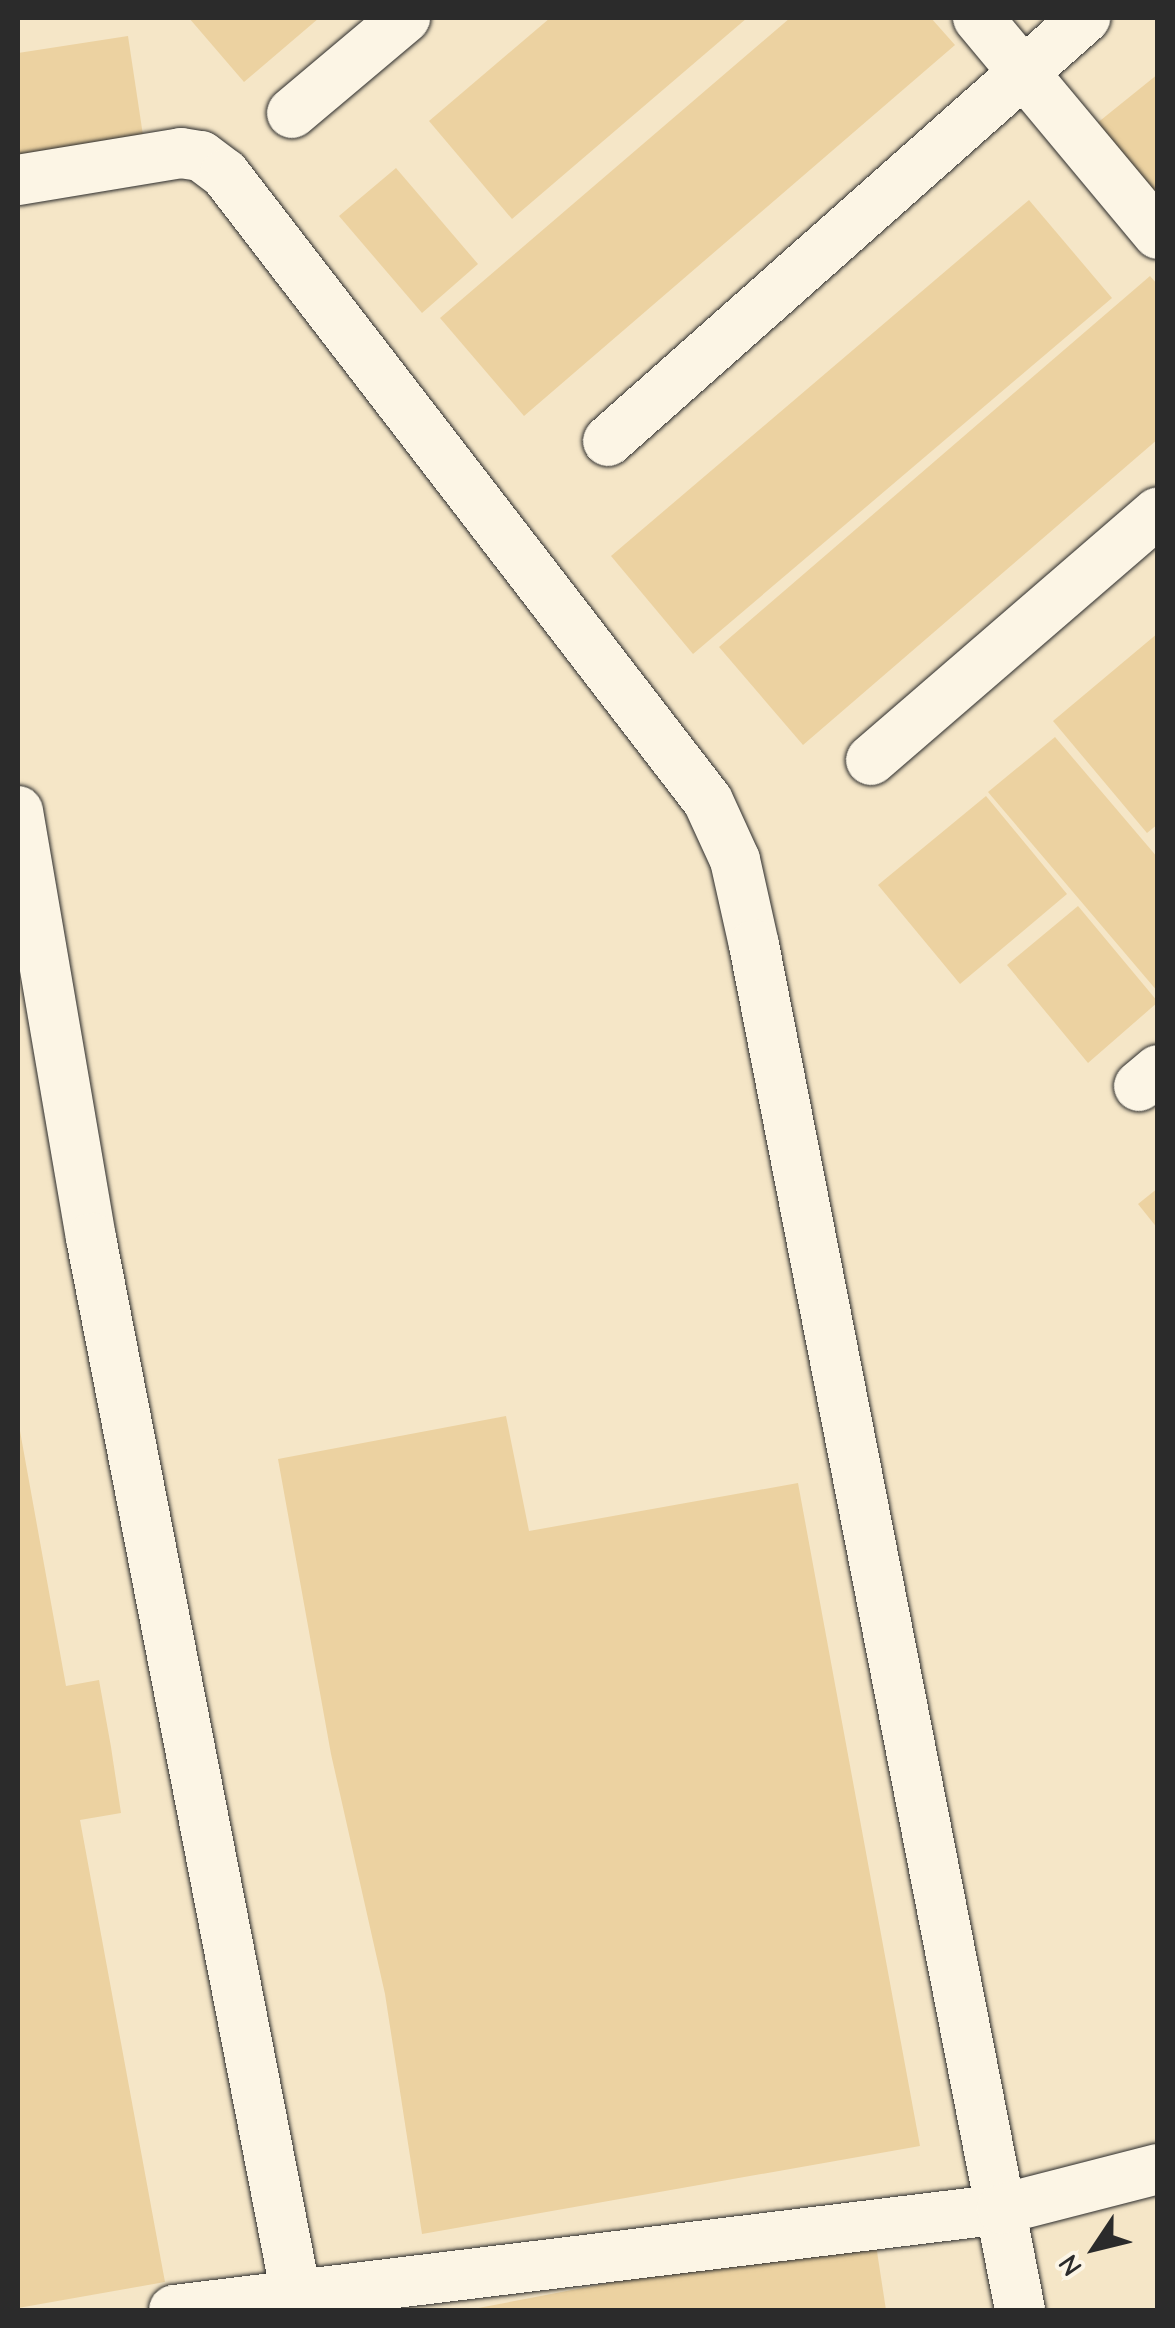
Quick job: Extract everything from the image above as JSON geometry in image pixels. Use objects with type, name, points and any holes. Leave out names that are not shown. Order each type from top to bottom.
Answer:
[{"type":"lane","points":[[292,113],[405,18]]},
{"type":"lane","points":[[978,18],[1158,234]]},
{"type":"lane","points":[[608,441],[1020,70],[1085,18]]},
{"type":"lane","points":[[18,180],[181,152],[201,156],[224,174],[708,800],[736,860],[754,945],[1020,2310]]},
{"type":"lane","points":[[871,760],[1158,512]]},
{"type":"lane","points":[[18,810],[91,1238],[298,2300]]},
{"type":"lane","points":[[174,2310],[298,2300],[1002,2209],[1158,2169]]},
{"type":"shaded area","points":[[18,18],[1157,18],[1157,2310],[18,2310]]},
{"type":"building","points":[[189,18],[319,18],[244,82]]},
{"type":"building","points":[[550,18],[747,18],[512,219],[429,121]]},
{"type":"building","points":[[790,18],[931,18],[955,45],[524,416],[440,318]]},
{"type":"building","points":[[128,36],[144,142],[18,160],[18,53]]},
{"type":"building","points":[[1158,74],[1158,210],[1091,128]]},
{"type":"building","points":[[396,168],[478,264],[422,313],[339,216]]},
{"type":"building","points":[[1029,200],[1112,298],[693,654],[611,556]]},
{"type":"building","points":[[1150,276],[1158,285],[1158,439],[803,745],[719,647]]},
{"type":"building","points":[[1158,633],[1158,824],[1147,833],[1053,721]]},
{"type":"building","points":[[1055,737],[1158,858],[1158,992],[988,792]]},
{"type":"building","points":[[986,796],[1067,894],[960,984],[878,885]]},
{"type":"building","points":[[1078,906],[1158,1002],[1088,1063],[1007,965]]},
{"type":"building","points":[[1158,1188],[1158,1229],[1138,1204]]},
{"type":"building","points":[[506,1416],[529,1531],[798,1483],[920,2146],[422,2234],[385,1994],[331,1754],[278,1459]]},
{"type":"building","points":[[18,1420],[66,1686],[99,1680],[111,1747],[121,1813],[80,1820],[165,2282],[18,2308]]},
{"type":"building","points":[[874,2232],[886,2310],[473,2310],[473,2309]]}]
